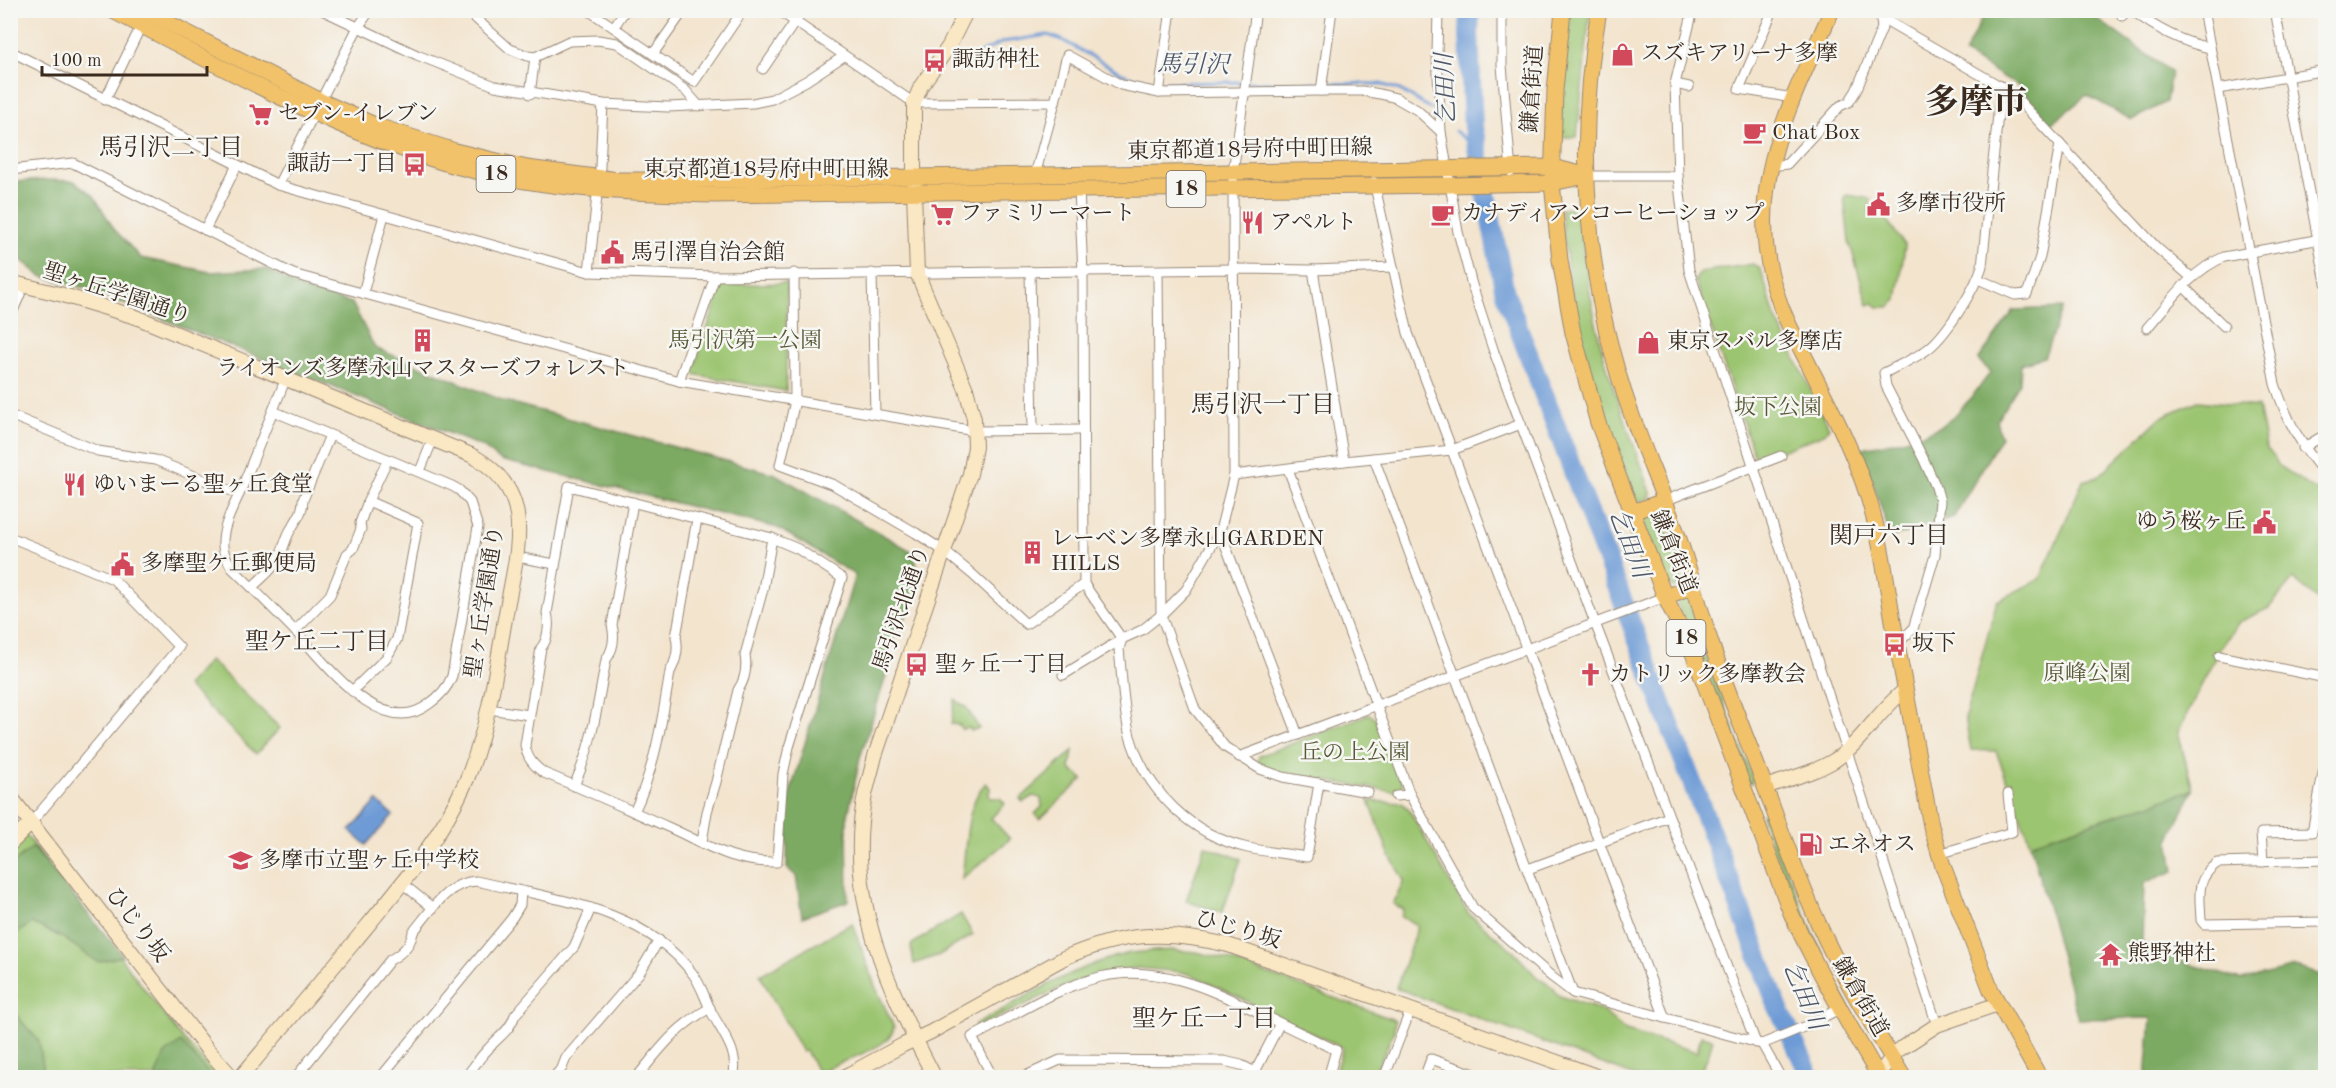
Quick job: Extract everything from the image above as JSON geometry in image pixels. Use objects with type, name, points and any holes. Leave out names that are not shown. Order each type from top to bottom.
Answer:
[{"type":"main road","name":"東京都道18号府中町田線","points":[[111,10],[145,15],[377,140],[444,162],[520,180],[598,184],[713,195],[1035,175],[1233,180],[1452,177]]},
{"type":"main road","name":"鎌倉街道","points":[[1563,10],[1555,90],[1552,183],[1560,260],[1574,333],[1598,423],[1632,512],[1658,599],[1693,652],[1791,912],[1810,955],[1878,1076]]},
{"type":"main road","name":"鎌倉街道","points":[[1599,10],[1592,49],[1588,95],[1586,176],[1591,240],[1610,342],[1630,412],[1684,552],[1712,645],[1796,870],[1830,947],[1904,1077]]},
{"type":"main road","points":[[1832,10],[1778,136],[1770,166],[1765,191],[1764,221],[1768,258],[1776,291],[1788,322],[1842,433],[1868,497],[1880,545],[1905,690],[1931,826],[1939,854],[1998,1004],[2040,1077]]},
{"type":"main road","name":"18","points":[[1505,176],[1552,167],[1586,176]]},
{"type":"main road","name":"18","points":[[1452,177],[1505,176],[1552,183],[1586,176]]},
{"type":"main road","name":"東京都道18号府中町田線","points":[[914,184],[1079,190],[1233,180]]},
{"type":"main road","points":[[1632,512],[1664,501]]},
{"type":"main road","points":[[1658,599],[1693,586]]},
{"type":"main road","points":[[1746,795],[1765,787]]},
{"type":"street","points":[[322,10],[357,28],[495,86],[530,94],[603,104],[699,106],[753,103],[772,99],[806,81],[844,56]]},
{"type":"street","points":[[279,185],[357,28],[370,10]]},
{"type":"street","points":[[466,10],[510,49],[535,57],[569,41],[598,40],[617,44],[685,90],[699,106]]},
{"type":"street","points":[[588,10],[694,82],[743,10]]},
{"type":"street","points":[[614,27],[625,10]]},
{"type":"street","points":[[654,54],[684,10]]},
{"type":"street","points":[[778,10],[914,103],[1055,102]]},
{"type":"street","points":[[763,69],[803,10]]},
{"type":"street","points":[[914,103],[921,86],[949,46],[966,10]]},
{"type":"street","points":[[1160,91],[1171,10]]},
{"type":"street","points":[[1063,675],[1122,639],[1142,630],[1161,615],[1186,590],[1221,531],[1234,475],[1233,180],[1256,10]]},
{"type":"street","points":[[1322,89],[1332,10]]},
{"type":"street","points":[[1438,10],[1437,55],[1442,132],[1452,177],[1458,232],[1472,285],[1521,424],[1600,621],[1669,817],[1762,1043],[1781,1077]]},
{"type":"street","points":[[1503,10],[1505,176]]},
{"type":"street","points":[[1693,10],[1675,84],[1678,176],[1689,270],[1937,1025]]},
{"type":"street","points":[[1773,10],[1735,89],[1793,99]]},
{"type":"street","points":[[1868,10],[1880,14],[2012,93],[2157,248],[2191,277]]},
{"type":"street","points":[[2132,10],[2156,28],[2210,48]]},
{"type":"street","points":[[2203,10],[2275,384],[2286,417],[2303,448],[2325,475]]},
{"type":"street","points":[[2275,10],[2286,77],[2322,239],[2325,284]]},
{"type":"street","points":[[1770,166],[1787,164],[1840,106],[1849,102],[1856,91],[1882,28],[1880,14]]},
{"type":"street","points":[[105,100],[145,15]]},
{"type":"street","points":[[10,51],[279,185],[589,272],[715,276],[794,273],[1313,270],[1393,267]]},
{"type":"street","points":[[1035,175],[1067,55],[1121,85],[1160,91],[1322,89],[1362,92],[1395,98],[1428,118],[1442,132]]},
{"type":"street","points":[[530,94],[535,57]]},
{"type":"street","points":[[2218,88],[2325,70]]},
{"type":"street","points":[[1675,84],[1689,87]]},
{"type":"street","points":[[1897,644],[1913,629],[1935,555],[1940,501],[1923,458],[1886,386],[1884,373],[1926,350],[1943,334],[1978,279],[1982,266],[2001,86]]},
{"type":"street","name":"馬引沢北通り","points":[[914,103],[916,273],[966,389],[975,431],[970,474],[875,756],[865,796],[861,832],[863,895],[878,957],[915,1040],[935,1077]]},
{"type":"street","points":[[589,272],[603,104]]},
{"type":"street","points":[[1978,279],[2015,296],[2028,294],[2040,258],[2060,144]]},
{"type":"street","points":[[10,170],[73,163],[292,274],[679,381],[975,431],[1082,430]]},
{"type":"street","points":[[205,230],[237,165]]},
{"type":"street","points":[[1586,176],[1678,176]]},
{"type":"street","points":[[1373,178],[1408,333],[1665,1018]]},
{"type":"street","points":[[1079,190],[1083,272],[1084,584],[1122,639]]},
{"type":"street","points":[[363,293],[384,215]]},
{"type":"street","points":[[2147,328],[2191,277],[2208,263],[2250,251],[2322,239]]},
{"type":"street","points":[[1313,270],[1344,460]]},
{"type":"street","points":[[1030,271],[1033,429]]},
{"type":"street","points":[[1158,271],[1161,615],[1195,709],[1225,747],[1260,770],[1283,777],[1368,792]]},
{"type":"street","points":[[794,273],[795,401],[780,465],[834,485],[944,551],[1026,624],[1084,584]]},
{"type":"street","points":[[872,273],[875,414]]},
{"type":"street","points":[[679,381],[715,276]]},
{"type":"street","points":[[10,318],[17,284]]},
{"type":"street","name":"聖ヶ丘学園通り","points":[[17,284],[136,317],[481,460],[502,479],[518,511],[520,532],[517,557],[489,709],[476,754],[456,802],[432,844],[402,884],[240,1077]]},
{"type":"street","points":[[2184,286],[2224,326]]},
{"type":"street","points":[[273,411],[420,471],[459,490],[470,502],[477,520],[477,535],[452,676],[450,683],[433,701],[417,712],[391,713],[376,707],[352,691],[232,568],[225,556],[223,547],[225,531],[286,378]]},
{"type":"street","points":[[10,415],[98,450],[155,460],[239,494]]},
{"type":"street","points":[[1234,475],[1288,470],[1344,460],[1452,450],[1521,424]]},
{"type":"street","points":[[2303,448],[2325,434]]},
{"type":"street","points":[[252,587],[281,554],[291,529],[300,516],[303,500],[330,435]]},
{"type":"street","points":[[420,471],[434,440]]},
{"type":"street","points":[[1664,501],[1781,456]]},
{"type":"street","points":[[1374,458],[1574,993]]},
{"type":"street","points":[[295,632],[330,595],[347,554],[353,549],[368,501],[388,459]]},
{"type":"street","points":[[1288,470],[1410,795],[1473,908],[1552,977],[1574,993],[1762,1043],[1806,1026],[1839,1009]]},
{"type":"street","points":[[569,486],[633,502],[772,538],[798,549],[842,578],[789,747],[783,774],[777,862],[757,863],[731,857],[702,842],[544,773],[528,758],[525,745],[529,715],[541,648],[545,643],[549,620],[547,613],[569,486]]},
{"type":"street","points":[[352,691],[387,657],[397,639],[418,523],[368,501]]},
{"type":"street","points":[[574,786],[586,760],[594,730],[606,660],[611,653],[614,634],[612,626],[633,502]]},
{"type":"street","points":[[634,812],[646,786],[657,750],[670,672],[675,664],[678,646],[676,637],[697,519]]},
{"type":"street","points":[[1221,531],[1298,735]]},
{"type":"street","points":[[10,537],[113,579],[179,647],[31,823],[10,844]]},
{"type":"street","points":[[702,842],[707,812],[738,690],[742,684],[747,664],[745,655],[763,589],[772,538]]},
{"type":"street","points":[[517,557],[555,564]]},
{"type":"street","points":[[1239,757],[1658,599]]},
{"type":"street","points":[[1122,639],[1119,649],[1130,735],[1142,767],[1160,794],[1184,818],[1211,835],[1228,842],[1248,848],[1307,857],[1320,783]]},
{"type":"street","points":[[2219,656],[2325,678]]},
{"type":"street","points":[[1765,787],[1822,767],[1848,750],[1890,702],[1905,690]]},
{"type":"street","points":[[489,709],[529,715]]},
{"type":"street","points":[[2263,862],[2261,833],[2312,832],[2325,758]]},
{"type":"street","points":[[1939,854],[2012,832],[2008,794]]},
{"type":"street","points":[[1396,796],[1410,795]]},
{"type":"street","name":"ひじり坂","points":[[10,796],[207,1049],[233,1077]]},
{"type":"street","points":[[1528,869],[1669,817]]},
{"type":"street","points":[[2325,860],[2217,863],[2202,878],[2200,888],[2201,920],[2204,924],[2325,922]]},
{"type":"street","points":[[296,1077],[390,960],[399,956],[412,940],[414,932],[433,908],[452,888],[476,881],[591,908],[641,928],[659,940],[694,975],[734,1055],[733,1077]]},
{"type":"street","points":[[402,884],[433,908]]},
{"type":"street","points":[[380,1077],[512,918],[520,905],[521,891]]},
{"type":"street","points":[[465,1077],[490,1046],[499,1040],[512,1025],[515,1015],[574,947],[591,908]]},
{"type":"street","name":"ひじり坂","points":[[842,1077],[915,1040],[1064,958],[1113,940],[1175,934],[1228,945],[1602,1077]]},
{"type":"street","points":[[554,1077],[562,1068],[566,1058],[640,972],[659,940]]},
{"type":"street","points":[[993,1077],[972,1037],[1062,991],[1101,977],[1133,973],[1178,978],[1209,989],[1336,1050],[1328,1077]]},
{"type":"street","points":[[1878,1076],[1902,1047],[1937,1025],[1998,1004]]},
{"type":"street","points":[[636,1077],[677,1029],[710,1008]]},
{"type":"street","points":[[1384,1077],[1411,1009]]},
{"type":"street","points":[[1021,1077],[1060,1060],[1224,1061],[1255,1075],[1280,1023]]},
{"type":"street","points":[[1424,1077],[1431,1059],[1486,1077]]},
{"type":"green space","points":[[1986,10],[2086,11],[2171,72],[2166,102],[2132,120],[2087,95],[2051,124],[2017,85],[1964,54]]},
{"type":"green space","points":[[1570,11],[1590,11],[1577,137],[1558,137],[1561,91]]},
{"type":"green space","points":[[74,181],[94,196],[114,229],[141,258],[210,272],[266,269],[304,290],[352,303],[375,348],[504,401],[775,474],[913,552],[919,573],[904,622],[895,635],[885,661],[886,676],[860,758],[847,820],[848,901],[802,917],[796,876],[787,868],[788,800],[855,575],[778,528],[500,460],[483,447],[88,289],[41,276],[11,252],[11,182]]},
{"type":"green space","points":[[1848,195],[1871,199],[1869,211],[1882,213],[1905,246],[1897,300],[1890,307],[1878,307],[1873,303],[1868,305],[1849,241],[1844,197]]},
{"type":"green space","points":[[1579,208],[1587,273],[1599,338],[1651,493],[1650,498],[1639,502],[1635,499],[1605,417],[1576,318],[1561,209]]},
{"type":"green space","name":"坂下公園","points":[[1754,264],[1761,270],[1775,317],[1829,427],[1824,434],[1761,459],[1754,455],[1695,280],[1701,272]]},
{"type":"green space","name":"馬引沢第一公園","points":[[787,283],[786,391],[692,374],[722,285]]},
{"type":"green space","points":[[2063,308],[2044,357],[2021,364],[2020,383],[1996,421],[2001,437],[1954,517],[1891,538],[1861,448],[1910,438],[1945,423],[1964,406],[1991,372],[1978,360],[2014,310]]},
{"type":"green space","name":"原峰公園","points":[[2198,401],[2258,407],[2266,447],[2279,466],[2325,497],[2325,606],[2293,579],[2269,608],[2239,622],[2220,648],[2178,732],[2193,790],[2030,843],[1996,751],[1971,750],[1965,717],[1997,601],[2040,579],[2083,481],[2098,477],[2161,417]]},
{"type":"green space","points":[[1649,511],[1661,516],[1675,550],[1682,577],[1681,584],[1675,588],[1669,585],[1643,522],[1644,515]]},
{"type":"green space","points":[[1683,595],[1688,598],[1704,651],[1753,780],[1751,783],[1748,782],[1699,651],[1677,603],[1678,598]]},
{"type":"green space","points":[[210,660],[280,728],[256,754],[187,686]]},
{"type":"green space","points":[[955,700],[966,707],[979,728],[971,731],[970,728],[961,729],[960,725],[951,724]]},
{"type":"green space","name":"丘の上公園","points":[[1369,714],[1375,718],[1403,785],[1397,792],[1282,774],[1258,764],[1259,756]]},
{"type":"green space","points":[[1073,751],[1070,769],[1083,779],[1040,819],[1035,814],[1042,807],[1041,798],[1033,796],[1023,802],[1020,799]]},
{"type":"green space","points":[[986,783],[990,788],[990,798],[1000,798],[1005,804],[991,818],[1010,839],[962,879],[970,814],[979,791]]},
{"type":"green space","points":[[2193,790],[2169,840],[2174,871],[2144,883],[2142,943],[2189,964],[2241,980],[2295,967],[2325,976],[2325,1077],[2146,1077],[2151,1018],[2078,1019],[2030,843]]},
{"type":"green space","points":[[1369,801],[1402,803],[1409,810],[1468,913],[1511,949],[1538,978],[1554,988],[1560,996],[1601,1010],[1626,1031],[1697,1052],[1701,1036],[1713,1039],[1698,1077],[1638,1077],[1396,988],[1418,925],[1401,917],[1403,909],[1393,904],[1404,881],[1389,854]]},
{"type":"green space","points":[[1763,813],[1812,929],[1867,1040],[1865,1041],[1798,914],[1761,816]]},
{"type":"green space","points":[[10,814],[182,1038],[219,1077],[11,1077]]},
{"type":"green space","points":[[1205,846],[1241,859],[1222,913],[1186,901]]},
{"type":"green space","points":[[33,847],[123,956],[98,962],[63,938],[32,923],[11,937],[11,865]]},
{"type":"green space","points":[[961,914],[973,935],[939,955],[914,964],[912,944]]},
{"type":"green space","points":[[852,923],[875,986],[894,1027],[889,1038],[881,1044],[818,1073],[806,1051],[802,1052],[760,975]]},
{"type":"green space","points":[[1171,950],[1196,952],[1229,960],[1395,1020],[1394,1031],[1373,1078],[1333,1077],[1343,1048],[1197,977],[1182,972],[1137,968],[1122,970],[1062,987],[976,1028],[975,1025],[1086,967],[1125,954]]},
{"type":"green space","points":[[10,1008],[39,1041],[45,1077],[11,1077]]},
{"type":"green space","points":[[181,1042],[212,1077],[155,1077],[165,1054]]},
{"type":"water","points":[[377,801],[393,815],[366,845],[350,831]]},
{"type":"waterway","name":"乞田川","points":[[1470,10],[1473,127],[1505,293],[1777,1005],[1811,1078]]},
{"type":"waterway","name":"馬引沢","points":[[964,61],[1003,42],[1048,35],[1062,40],[1127,76],[1152,83],[1380,84],[1400,90],[1431,109]]},
{"type":"waterway","name":"馬引沢","points":[[1455,131],[1476,148]]},
{"type":"place","name":"スズキアリーナ多摩","points":[[1623,54]]},
{"type":"place","name":"諏訪神社","points":[[934,60]]},
{"type":"place","name":"セブン-イレブン","points":[[260,114]]},
{"type":"place","name":"Chat Box","points":[[1754,133]]},
{"type":"place","name":"諏訪一丁目","points":[[415,164]]},
{"type":"place","name":"多摩市役所","points":[[1878,204]]},
{"type":"place","name":"ファミリーマート","points":[[942,214]]},
{"type":"place","name":"カナディアンコーヒーショップ","points":[[1443,214]]},
{"type":"place","name":"アペルト","points":[[1252,223]]},
{"type":"place","name":"馬引澤自治会館","points":[[613,253]]},
{"type":"place","name":"ライオンズ多摩永山マスターズフォレスト","points":[[423,340]]},
{"type":"place","name":"東京スバル多摩店","points":[[1649,342]]},
{"type":"place","name":"ゆいまーる聖ヶ丘食堂","points":[[75,485]]},
{"type":"place","name":"ゆう桜ヶ丘","points":[[2264,522]]},
{"type":"place","name":"レーベン多摩永山GARDEN HILLS","points":[[1033,552]]},
{"type":"place","name":"多摩聖ケ丘郵便局","points":[[123,564]]},
{"type":"place","name":"坂下","points":[[1894,644]]},
{"type":"place","name":"聖ヶ丘一丁目","points":[[917,665]]},
{"type":"place","name":"カトリック多摩教会","points":[[1591,675]]},
{"type":"place","name":"エネオス","points":[[1810,845]]},
{"type":"place","name":"多摩市立聖ヶ丘中学校","points":[[241,861]]},
{"type":"place","name":"熊野神社","points":[[2110,954]]},
{"type":"district","name":"多摩市","points":[[1976,104]]},
{"type":"district","name":"馬引沢二丁目","points":[[171,149]]},
{"type":"district","name":"馬引沢一丁目","points":[[1263,406]]},
{"type":"district","name":"関戸六丁目","points":[[1889,537]]},
{"type":"district","name":"聖ケ丘二丁目","points":[[317,643]]},
{"type":"district","name":"聖ケ丘一丁目","points":[[1204,1020]]}]
